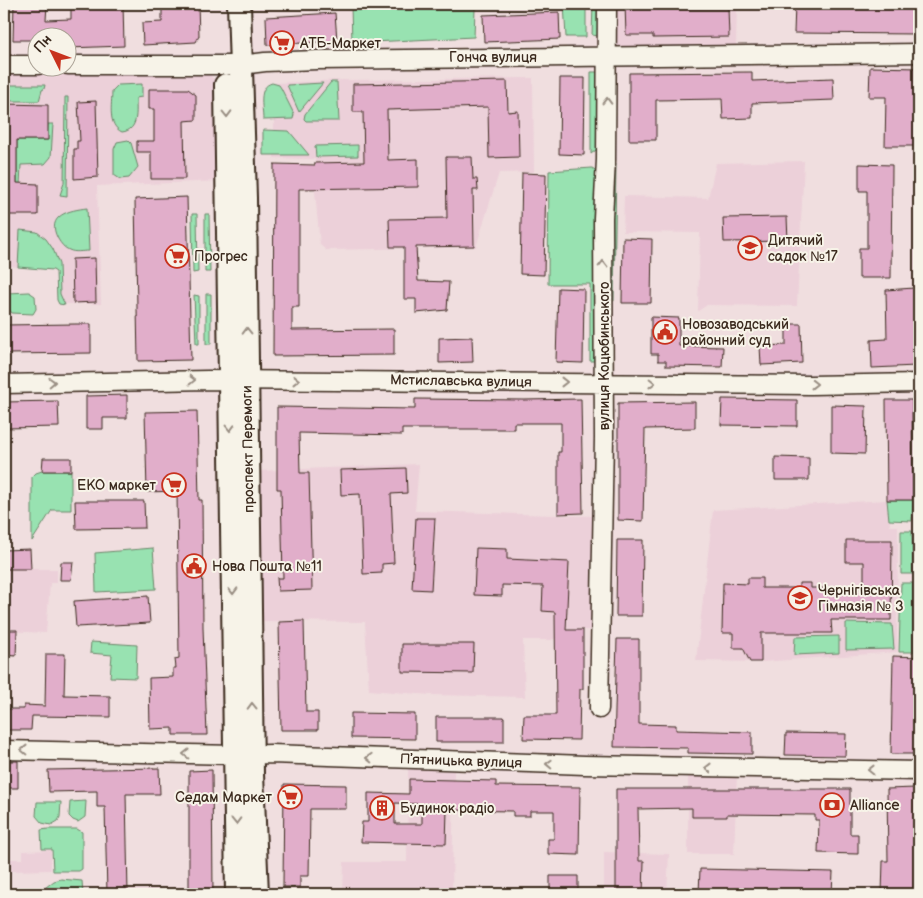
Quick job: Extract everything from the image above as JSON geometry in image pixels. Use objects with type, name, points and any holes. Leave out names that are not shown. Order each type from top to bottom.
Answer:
[{"type":"main road","name":"проспект Перемоги","points":[[224,4],[234,65]]},
{"type":"main road","name":"проспект Перемоги","points":[[237,894],[244,755],[234,65],[239,4]]},
{"type":"main road","name":"проспект Перемоги","points":[[244,755],[257,894]]},
{"type":"street","name":"вулиця Коцюбинського","points":[[599,709],[604,448],[603,218],[606,150],[607,4]]},
{"type":"street","name":"Гонча вулиця","points":[[78,65],[234,65],[317,60],[919,52]]},
{"type":"street","points":[[4,65],[28,65]]},
{"type":"street","name":"Мстиславська вулиця","points":[[4,384],[239,380],[802,384],[919,383]]},
{"type":"street","name":"Пʼятницька вулиця","points":[[4,750],[270,754],[919,771]]},
{"type":"shaded area","points":[[614,4],[737,4],[736,47],[658,46],[617,48],[613,44]]},
{"type":"shaded area","points":[[208,73],[218,84],[221,181],[97,186],[101,304],[59,304],[57,300],[56,272],[53,270],[8,266],[4,268],[4,74],[28,74],[28,78],[78,78],[78,74]]},
{"type":"shaded area","points":[[533,78],[534,172],[499,173],[476,247],[326,250],[320,245],[315,192],[315,159],[274,158],[274,83],[343,80]]},
{"type":"shaded area","name":"Дитячий садок №17","points":[[804,161],[797,306],[707,305],[698,311],[700,233],[623,232],[624,196],[708,198],[716,163]]},
{"type":"shaded area","points":[[419,464],[415,511],[594,516],[593,630],[582,630],[551,640],[523,640],[525,697],[431,695],[369,690],[365,622],[259,621],[258,471]]},
{"type":"shaded area","name":"Чернігівська Гімназія № 3","points":[[887,500],[890,526],[898,526],[897,652],[761,662],[696,661],[713,510]]},
{"type":"shaded area","points":[[4,569],[57,569],[57,583],[50,583],[46,633],[4,631]]},
{"type":"shaded area","points":[[408,769],[454,771],[452,894],[343,894],[344,862],[407,862]]},
{"type":"shaded area","points":[[688,773],[737,773],[734,854],[688,854]]},
{"type":"shaded area","points":[[51,850],[51,870],[11,871],[10,859],[23,859],[23,851]]},
{"type":"shaded area","points":[[604,852],[669,854],[667,894],[604,894]]},
{"type":"green space","points":[[346,4],[479,4],[475,9],[474,37],[352,43],[351,6]]},
{"type":"green space","points":[[564,4],[586,4],[586,37],[566,37]]},
{"type":"green space","points":[[593,4],[602,4],[598,36],[592,35]]},
{"type":"green space","points":[[591,72],[598,72],[599,147],[591,154]]},
{"type":"green space","points":[[331,82],[337,82],[339,121],[306,121],[304,119],[305,114]]},
{"type":"green space","points":[[272,83],[279,85],[281,88],[294,114],[293,119],[263,120],[263,93],[267,85]]},
{"type":"green space","points":[[323,83],[299,112],[287,85]]},
{"type":"green space","points":[[142,84],[142,97],[136,98],[134,124],[127,131],[122,132],[117,129],[112,120],[112,91],[118,85]]},
{"type":"green space","points":[[4,85],[45,85],[39,101],[4,101]]},
{"type":"green space","points":[[65,97],[68,97],[67,196],[60,195],[64,183]]},
{"type":"green space","points":[[48,124],[53,124],[51,157],[45,164],[21,165],[20,184],[17,184],[17,140],[47,140]]},
{"type":"green space","points":[[263,130],[289,131],[309,155],[263,155]]},
{"type":"green space","points":[[128,140],[131,143],[138,167],[129,178],[120,179],[114,175],[114,149],[117,142]]},
{"type":"green space","points":[[358,145],[358,156],[316,157],[315,146]]},
{"type":"green space","points":[[614,161],[616,164],[614,301],[611,301],[610,164]]},
{"type":"green space","points":[[592,168],[597,171],[595,361],[590,361],[590,284],[548,284],[549,171]]},
{"type":"green space","points":[[87,208],[89,251],[76,252],[69,250],[58,239],[55,231],[57,219],[67,212]]},
{"type":"green space","points":[[192,214],[197,214],[198,272],[193,273]]},
{"type":"green space","points":[[205,214],[209,214],[210,272],[205,272]]},
{"type":"green space","points":[[20,230],[37,232],[46,239],[53,249],[59,264],[60,294],[65,305],[59,304],[57,300],[56,272],[53,270],[18,267]]},
{"type":"green space","points":[[29,292],[35,296],[36,309],[33,314],[12,313],[7,307],[7,293]]},
{"type":"green space","points":[[206,294],[211,294],[211,344],[206,344]]},
{"type":"green space","points":[[194,295],[199,296],[199,344],[196,344]]},
{"type":"green space","points":[[42,471],[71,471],[71,510],[52,510],[32,541],[32,477]]},
{"type":"green space","points":[[887,500],[913,500],[912,521],[889,520]]},
{"type":"green space","points":[[901,531],[912,531],[913,574],[901,574]]},
{"type":"green space","points":[[153,548],[156,589],[96,592],[95,553]]},
{"type":"green space","points":[[901,583],[913,583],[913,652],[899,652]]},
{"type":"green space","points":[[846,623],[892,624],[894,649],[846,650]]},
{"type":"green space","points":[[839,636],[839,653],[794,655],[795,637]]},
{"type":"green space","points":[[91,642],[137,645],[136,678],[110,677],[112,655],[90,653]]},
{"type":"green space","points":[[86,801],[85,817],[78,822],[73,820],[69,816],[70,802]]},
{"type":"green space","points":[[37,802],[61,802],[58,821],[51,825],[42,823],[36,816]]},
{"type":"green space","points":[[77,829],[82,832],[82,869],[79,871],[53,871],[52,849],[42,849],[41,830]]},
{"type":"green space","points":[[61,879],[82,881],[83,894],[37,894],[54,881]]},
{"type":"building","points":[[14,4],[47,4],[46,20],[71,19],[71,4],[123,4],[124,46],[78,48],[78,28],[28,28],[28,40],[13,40]]},
{"type":"building","points":[[162,4],[198,4],[199,36],[196,42],[143,45],[142,23],[162,22]]},
{"type":"building","points":[[625,4],[652,4],[653,9],[728,8],[729,37],[653,38],[653,35],[626,35]]},
{"type":"building","points":[[795,4],[918,4],[918,34],[794,33]]},
{"type":"building","points":[[559,12],[560,39],[484,42],[483,15]]},
{"type":"building","points":[[335,13],[337,41],[267,45],[266,17]]},
{"type":"building","points":[[870,67],[919,68],[916,146],[885,146],[886,97],[869,97]]},
{"type":"building","points":[[752,72],[752,81],[833,78],[834,100],[752,103],[752,118],[723,119],[722,99],[656,100],[656,140],[629,140],[629,73]]},
{"type":"building","points":[[560,78],[585,78],[584,155],[559,154]]},
{"type":"building","points":[[507,81],[508,112],[518,111],[519,157],[489,158],[488,107],[387,110],[388,160],[418,159],[418,187],[299,189],[299,307],[292,307],[292,330],[394,329],[394,355],[273,356],[274,164],[315,165],[315,163],[364,162],[363,112],[353,112],[353,84]]},
{"type":"building","points":[[149,89],[188,89],[196,95],[196,120],[184,121],[185,179],[151,179],[151,152],[137,152],[137,141],[154,141],[154,109],[149,109]]},
{"type":"building","points":[[96,101],[98,177],[74,179],[74,149],[77,149],[77,141],[80,141],[78,102]]},
{"type":"building","points":[[4,104],[48,105],[48,140],[17,140],[17,183],[38,184],[38,215],[4,215]]},
{"type":"building","points":[[446,157],[472,157],[473,179],[477,179],[478,190],[473,190],[474,246],[416,247],[418,281],[449,282],[447,310],[416,313],[416,299],[404,299],[404,247],[390,247],[389,219],[447,218]]},
{"type":"building","points":[[859,164],[892,165],[891,278],[859,278],[859,248],[867,248],[867,191],[859,191]]},
{"type":"building","points":[[522,173],[546,174],[544,275],[520,274]]},
{"type":"building","points":[[187,197],[191,360],[138,361],[135,199]]},
{"type":"building","points":[[787,217],[788,241],[724,242],[723,218]]},
{"type":"building","points":[[623,238],[652,239],[651,303],[622,303]]},
{"type":"building","points":[[95,258],[96,302],[73,303],[72,259]]},
{"type":"building","points":[[558,288],[584,289],[583,363],[556,362]]},
{"type":"building","points":[[914,288],[916,366],[872,368],[871,340],[887,339],[886,290]]},
{"type":"building","name":"Новозаводський районний суд","points":[[651,317],[679,318],[679,346],[723,347],[722,367],[666,366],[666,361],[658,361],[658,354],[651,354]]},
{"type":"building","points":[[91,324],[91,353],[4,354],[4,325]]},
{"type":"building","points":[[786,324],[801,324],[802,363],[761,365],[760,346],[786,345]]},
{"type":"building","points":[[472,337],[473,362],[439,363],[439,338]]},
{"type":"building","points":[[127,395],[127,418],[103,418],[103,429],[86,429],[86,396]]},
{"type":"building","points":[[415,399],[581,399],[583,513],[558,514],[558,452],[561,452],[561,423],[514,423],[514,429],[402,429],[402,435],[299,433],[300,473],[309,473],[312,590],[278,591],[277,578],[283,578],[281,489],[277,489],[277,407],[415,409]]},
{"type":"building","points":[[722,399],[797,400],[797,426],[721,425]]},
{"type":"building","points":[[886,400],[912,400],[913,500],[887,500]]},
{"type":"building","points":[[58,401],[59,427],[4,428],[4,402]]},
{"type":"building","points":[[695,402],[695,428],[645,429],[643,521],[618,520],[618,403]]},
{"type":"building","points":[[831,405],[866,406],[865,454],[831,453]]},
{"type":"building","points":[[197,411],[199,500],[202,500],[203,628],[207,735],[173,735],[173,728],[150,729],[149,678],[173,677],[173,668],[176,668],[175,659],[179,658],[177,491],[147,492],[145,412]]},
{"type":"building","points":[[775,457],[809,458],[809,480],[775,480]]},
{"type":"building","points":[[43,458],[71,458],[71,471],[42,471]]},
{"type":"building","points":[[406,468],[407,493],[391,494],[394,563],[382,564],[382,573],[363,574],[360,494],[341,495],[340,470]]},
{"type":"building","points":[[75,501],[144,501],[145,528],[76,529]]},
{"type":"building","points":[[416,518],[435,518],[431,590],[412,589]]},
{"type":"building","points":[[617,540],[643,540],[642,616],[616,616]]},
{"type":"building","points":[[846,540],[892,540],[891,620],[831,620],[832,633],[761,633],[761,662],[750,662],[743,648],[733,648],[733,633],[722,633],[723,583],[748,584],[748,578],[762,578],[762,588],[799,588],[799,583],[811,583],[811,588],[864,588],[864,562],[846,562]]},
{"type":"building","points":[[476,548],[507,549],[507,559],[569,562],[566,630],[583,630],[583,689],[580,689],[579,740],[523,739],[524,715],[556,715],[555,612],[542,611],[543,586],[502,585],[502,596],[474,595]]},
{"type":"building","points":[[30,549],[31,569],[4,569],[4,550]]},
{"type":"building","points":[[61,562],[73,562],[71,580],[60,580]]},
{"type":"building","points":[[148,596],[150,623],[76,627],[74,601]]},
{"type":"building","points":[[304,621],[306,712],[318,712],[318,730],[281,730],[279,622]]},
{"type":"building","points":[[4,630],[17,630],[16,656],[4,655]]},
{"type":"building","points":[[617,639],[639,639],[639,724],[676,725],[676,730],[752,732],[752,754],[688,753],[688,748],[614,747]]},
{"type":"building","points":[[402,644],[474,644],[473,673],[402,672]]},
{"type":"building","points":[[46,654],[65,654],[64,695],[110,696],[110,717],[32,716],[31,730],[8,730],[8,709],[24,709],[24,705],[45,706]]},
{"type":"building","points":[[893,656],[919,657],[917,754],[891,754]]},
{"type":"building","points":[[351,713],[415,714],[415,739],[351,738]]},
{"type":"building","points":[[436,717],[504,717],[504,742],[436,742]]},
{"type":"building","points":[[786,733],[846,734],[845,756],[785,755]]},
{"type":"building","points":[[4,761],[18,761],[18,788],[4,788]]},
{"type":"building","points":[[159,768],[160,794],[126,794],[128,894],[107,894],[105,807],[97,807],[97,791],[49,792],[48,770]]},
{"type":"building","points":[[212,770],[213,894],[189,894],[189,771]]},
{"type":"building","points":[[409,779],[496,781],[496,786],[580,787],[579,855],[548,854],[548,839],[554,839],[554,811],[530,811],[530,816],[513,816],[513,811],[447,810],[446,844],[361,842],[362,822],[368,822],[368,793],[409,794]],"holes":[[[395,803],[422,804],[422,824],[395,824]]]},
{"type":"building","points":[[284,784],[346,785],[346,809],[310,809],[309,876],[300,876],[300,887],[283,887]]},
{"type":"building","points":[[915,788],[914,894],[882,894],[883,861],[888,861],[887,789]]},
{"type":"building","points":[[616,789],[850,789],[850,834],[858,834],[858,854],[818,853],[819,820],[815,820],[815,815],[727,814],[727,817],[692,817],[692,808],[638,809],[639,861],[644,861],[643,893],[616,893]]},
{"type":"building","points":[[700,869],[833,872],[832,894],[699,894]]},
{"type":"building","points":[[550,876],[578,876],[578,894],[550,894]]},
{"type":"place","name":"АТБ-Маркет","points":[[282,43]]},
{"type":"place","name":"Дитячий садок №17","points":[[750,248]]},
{"type":"place","name":"Прогрес","points":[[177,256]]},
{"type":"place","name":"Новозаводський районний суд","points":[[665,332]]},
{"type":"place","name":"ЕКО маркет","points":[[174,485]]},
{"type":"place","name":"Нова Пошта №11","points":[[194,566]]},
{"type":"place","name":"Чернігівська Гімназія № 3","points":[[800,598]]},
{"type":"place","name":"Седам Маркет","points":[[290,797]]},
{"type":"place","name":"Alliance","points":[[832,805]]},
{"type":"place","name":"Будинок радіо","points":[[382,808]]}]
